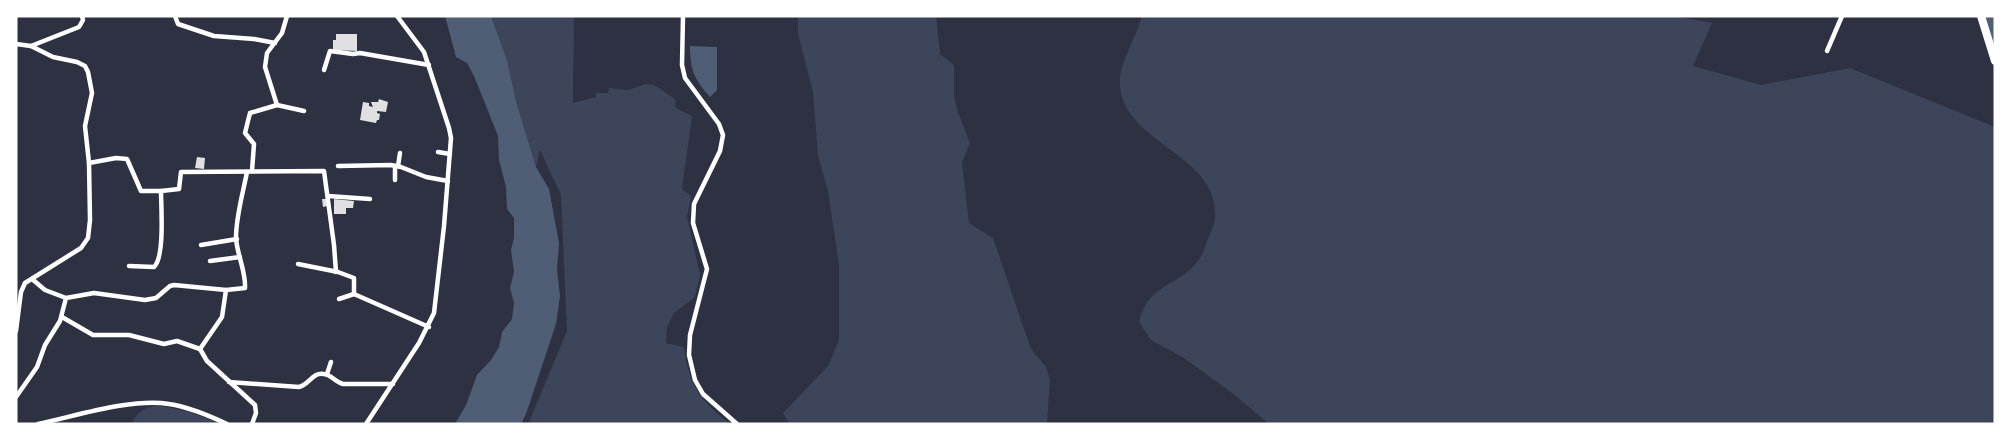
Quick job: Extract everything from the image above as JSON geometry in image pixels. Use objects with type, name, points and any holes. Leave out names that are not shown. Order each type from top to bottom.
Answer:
[{"type":"highway","points":[[1981,16],[1995,61]]},
{"type":"street","points":[[31,46],[79,27],[84,20],[82,16]]},
{"type":"street","points":[[175,16],[178,24],[214,36],[254,38],[275,43]]},
{"type":"street","points":[[277,105],[265,67],[267,53],[282,33],[287,16]]},
{"type":"street","points":[[366,424],[428,327],[435,303],[448,181],[451,138],[449,128],[429,65],[419,43],[397,16]]},
{"type":"street","points":[[683,16],[682,65],[685,78],[719,124],[723,141],[718,156],[694,204],[693,223],[706,269],[705,282],[691,330],[689,355],[695,380],[703,394],[737,424]]},
{"type":"street","points":[[1827,51],[1842,16]]},
{"type":"street","points":[[16,44],[31,46],[53,57],[77,62],[85,66],[92,93],[85,126],[90,193],[88,238],[81,248],[25,283],[21,292],[16,331]]},
{"type":"street","points":[[324,70],[330,52],[360,53],[429,65]]},
{"type":"street","points":[[32,279],[45,290],[66,298],[94,293],[145,300],[156,298],[170,286],[174,285],[226,290],[245,288],[245,278],[236,239],[238,215],[250,171],[254,144],[245,133],[248,117],[252,112],[277,105],[304,111]]},
{"type":"street","points":[[438,152],[450,154]]},
{"type":"street","points":[[395,180],[400,154]]},
{"type":"street","points":[[89,163],[116,158],[127,159],[141,191],[179,189],[180,172],[324,171],[336,272]]},
{"type":"street","points":[[338,166],[397,166],[426,177],[448,181]]},
{"type":"street","points":[[129,266],[154,267],[156,264],[160,250],[161,191]]},
{"type":"street","points":[[328,196],[370,199]]},
{"type":"street","points":[[201,245],[236,239]]},
{"type":"street","points":[[210,261],[240,257]]},
{"type":"street","points":[[298,264],[354,278],[354,294]]},
{"type":"street","points":[[200,349],[222,317],[226,290]]},
{"type":"street","points":[[340,299],[354,294],[428,327]]},
{"type":"street","points":[[16,397],[37,367],[45,345],[62,317],[66,298]]},
{"type":"street","points":[[62,317],[93,334],[129,335],[164,344],[177,341],[200,349],[207,361],[255,405],[256,413],[252,424]]},
{"type":"street","points":[[327,374],[331,362]]},
{"type":"street","points":[[229,382],[299,387],[306,384],[316,374],[327,374],[338,383],[393,384]]},
{"type":"street","points":[[38,424],[123,406],[148,403],[168,404],[200,412],[227,424]]},
{"type":"shaded area","points":[[445,16],[491,16],[507,60],[516,101],[536,167],[549,189],[559,243],[557,270],[560,296],[556,324],[521,424],[455,424],[466,405],[477,375],[491,360],[499,347],[502,332],[512,319],[514,303],[510,288],[514,272],[511,250],[514,238],[514,218],[507,209],[506,187],[499,160],[498,136],[474,76],[467,63],[456,57]]},
{"type":"shaded area","points":[[491,16],[574,16],[573,103],[596,97],[596,93],[608,93],[609,88],[628,90],[646,84],[654,85],[675,99],[676,108],[692,116],[682,189],[691,196],[687,217],[700,275],[695,297],[674,313],[667,327],[666,343],[684,347],[689,372],[698,391],[711,407],[730,424],[528,424],[567,331],[561,195],[540,150],[536,167],[516,101],[507,60]]},
{"type":"shaded area","points":[[798,16],[936,16],[940,54],[954,65],[954,95],[957,110],[970,143],[962,162],[969,223],[993,238],[1031,349],[1046,367],[1050,380],[1047,424],[790,424],[783,413],[828,366],[839,340],[839,265],[828,191],[818,156],[813,92],[798,34]]},
{"type":"shaded area","points":[[1142,16],[1674,16],[1712,23],[1693,66],[1761,85],[1850,68],[1995,127],[1995,424],[1269,424],[1232,393],[1184,358],[1151,340],[1139,322],[1143,309],[1156,292],[1182,276],[1198,261],[1214,225],[1215,218],[1212,195],[1202,177],[1133,118],[1123,100],[1121,70]]},
{"type":"shaded area","points":[[690,46],[717,47],[717,90],[710,97],[694,74]]},
{"type":"shaded area","points":[[158,405],[190,412],[221,424],[132,424],[136,416],[142,411]]},
{"type":"building","points":[[336,34],[357,34],[357,51],[333,50],[333,40],[336,40]]},
{"type":"building","points":[[379,99],[388,102],[386,112],[377,111],[380,114],[379,120],[376,123],[360,120],[363,102],[369,103],[369,106],[373,107],[371,102],[378,102]]},
{"type":"building","points":[[197,157],[205,158],[204,169],[195,168]]},
{"type":"building","points":[[322,199],[326,199],[327,206],[323,207]]},
{"type":"building","points":[[334,199],[354,201],[353,208],[346,208],[346,214],[334,214]]},
{"type":"waterway","points":[[1990,16],[1995,36]]}]
